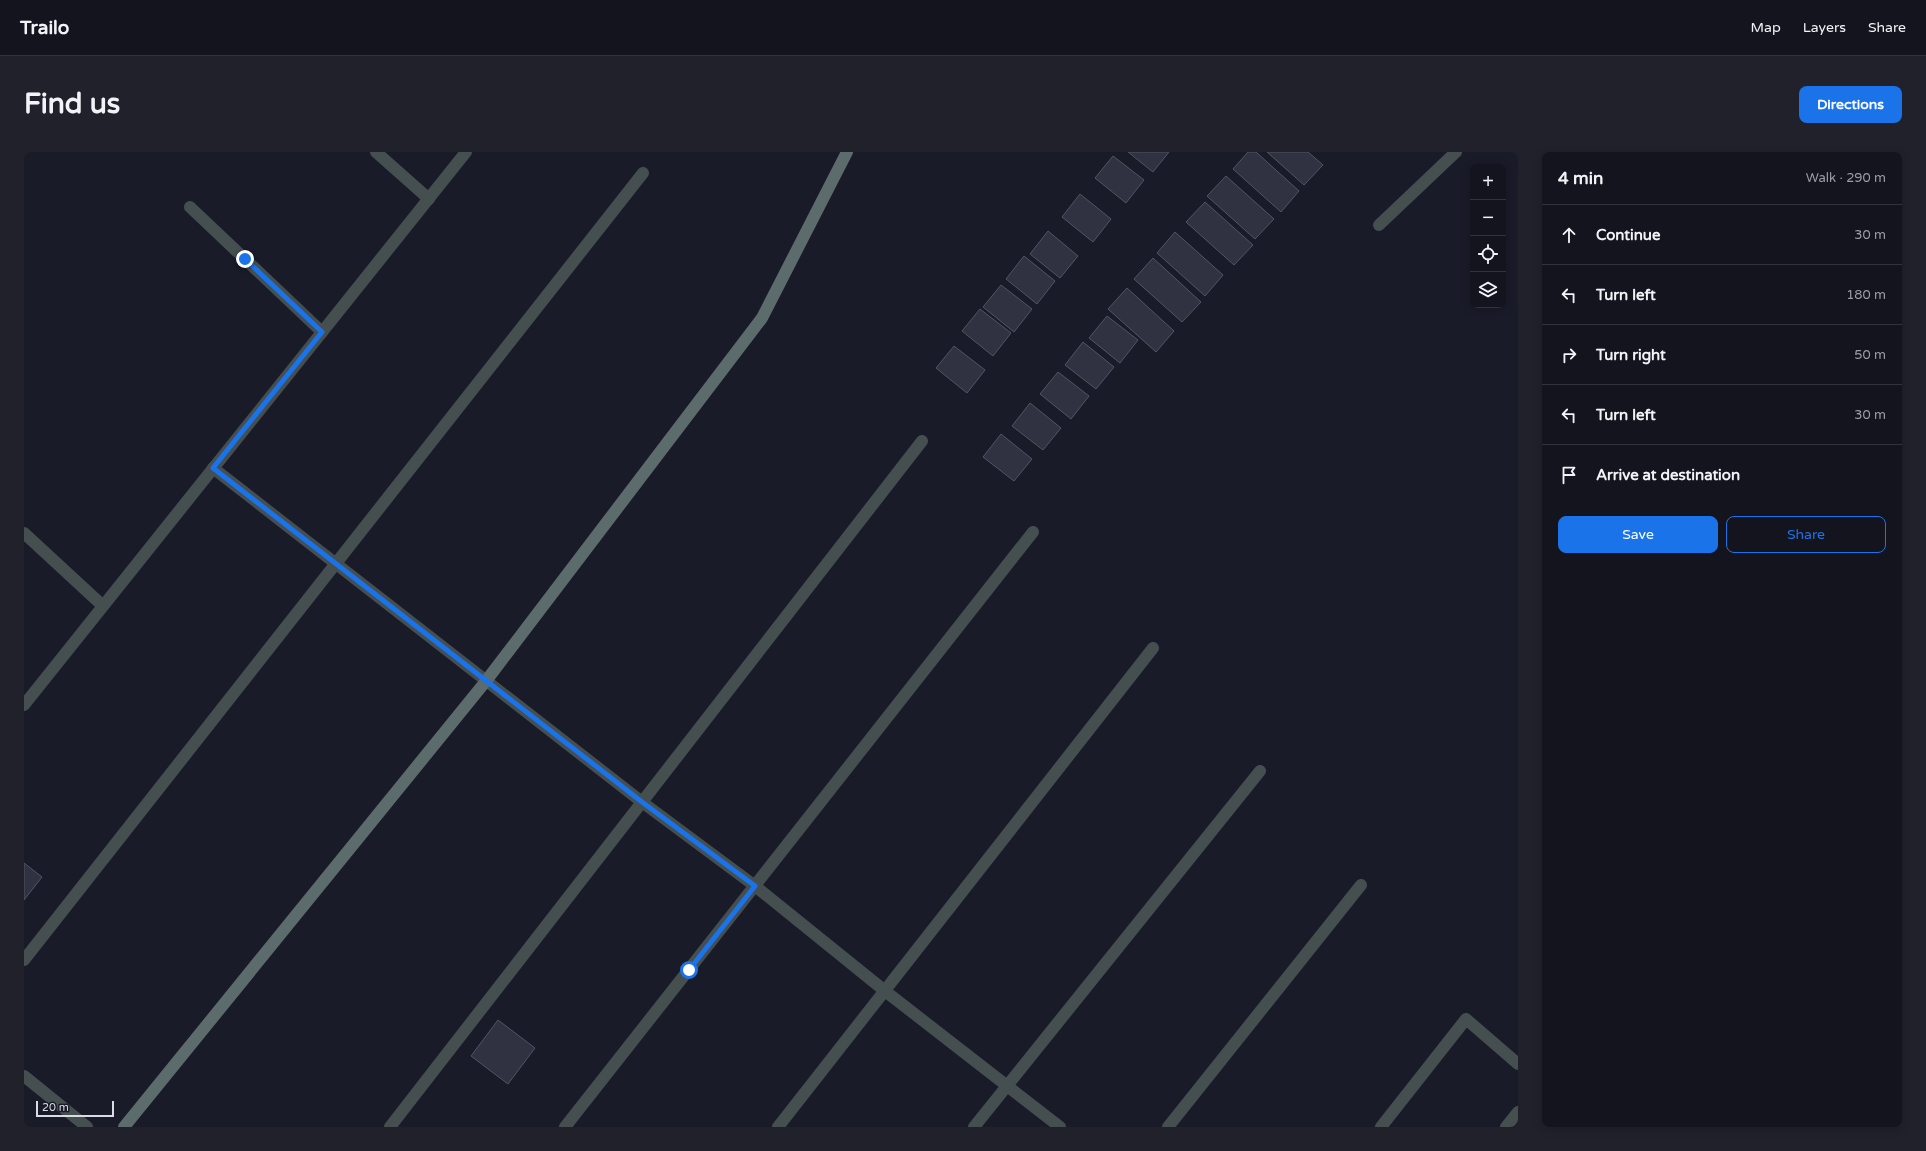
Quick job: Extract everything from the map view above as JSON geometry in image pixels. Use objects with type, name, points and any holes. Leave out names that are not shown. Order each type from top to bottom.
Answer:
[{"type":"street","points":[[376,152],[429,199]]},
{"type":"street","points":[[24,705],[466,152]]},
{"type":"street","points":[[124,1127],[486,681],[762,318],[847,152]]},
{"type":"street","points":[[1379,225],[1456,152]]},
{"type":"street","points":[[24,960],[643,173]]},
{"type":"street","points":[[190,207],[322,332]]},
{"type":"street","points":[[390,1127],[922,441]]},
{"type":"street","points":[[213,468],[642,802],[755,886],[885,991],[1060,1127]]},
{"type":"street","points":[[565,1127],[1033,532]]},
{"type":"street","points":[[24,533],[103,606]]},
{"type":"street","points":[[778,1127],[1153,648]]},
{"type":"street","points":[[974,1127],[1260,771]]},
{"type":"street","points":[[1168,1127],[1361,885]]},
{"type":"street","points":[[1381,1127],[1466,1019],[1518,1064]]},
{"type":"street","points":[[24,1076],[87,1127]]},
{"type":"street","points":[[1506,1127],[1518,1112]]},
{"type":"building","points":[[1128,152],[1169,152],[1153,172]]},
{"type":"building","points":[[1248,152],[1256,152],[1299,191],[1281,212],[1233,169]]},
{"type":"building","points":[[1267,152],[1308,152],[1323,165],[1304,185]]},
{"type":"building","points":[[1113,156],[1144,180],[1126,203],[1095,178]]},
{"type":"building","points":[[1226,176],[1274,219],[1255,239],[1207,196]]},
{"type":"building","points":[[1080,194],[1111,219],[1093,242],[1062,217]]},
{"type":"building","points":[[1205,202],[1253,245],[1234,265],[1186,222]]},
{"type":"building","points":[[1048,231],[1078,256],[1060,278],[1030,254]]},
{"type":"building","points":[[1175,232],[1223,275],[1205,296],[1157,253]]},
{"type":"building","points":[[1024,256],[1055,281],[1037,304],[1006,279]]},
{"type":"building","points":[[1153,258],[1201,302],[1182,322],[1134,279]]},
{"type":"building","points":[[1001,285],[1032,309],[1014,332],[983,307]]},
{"type":"building","points":[[1127,288],[1174,331],[1156,352],[1108,309]]},
{"type":"building","points":[[980,309],[1011,333],[993,356],[962,331]]},
{"type":"building","points":[[1107,316],[1138,340],[1120,363],[1089,338]]},
{"type":"building","points":[[1083,342],[1114,367],[1096,389],[1065,365]]},
{"type":"building","points":[[954,346],[985,370],[967,393],[936,368]]},
{"type":"building","points":[[1058,372],[1089,396],[1071,419],[1040,394]]},
{"type":"building","points":[[1030,403],[1061,428],[1043,450],[1012,426]]},
{"type":"building","points":[[1001,434],[1032,459],[1014,481],[983,457]]},
{"type":"building","points":[[24,863],[42,877],[24,900]]},
{"type":"building","points":[[498,1020],[535,1048],[508,1084],[471,1056]]},
{"type":"route","points":[[245,259],[322,332],[213,468],[642,802],[755,886],[689,970]]}]
